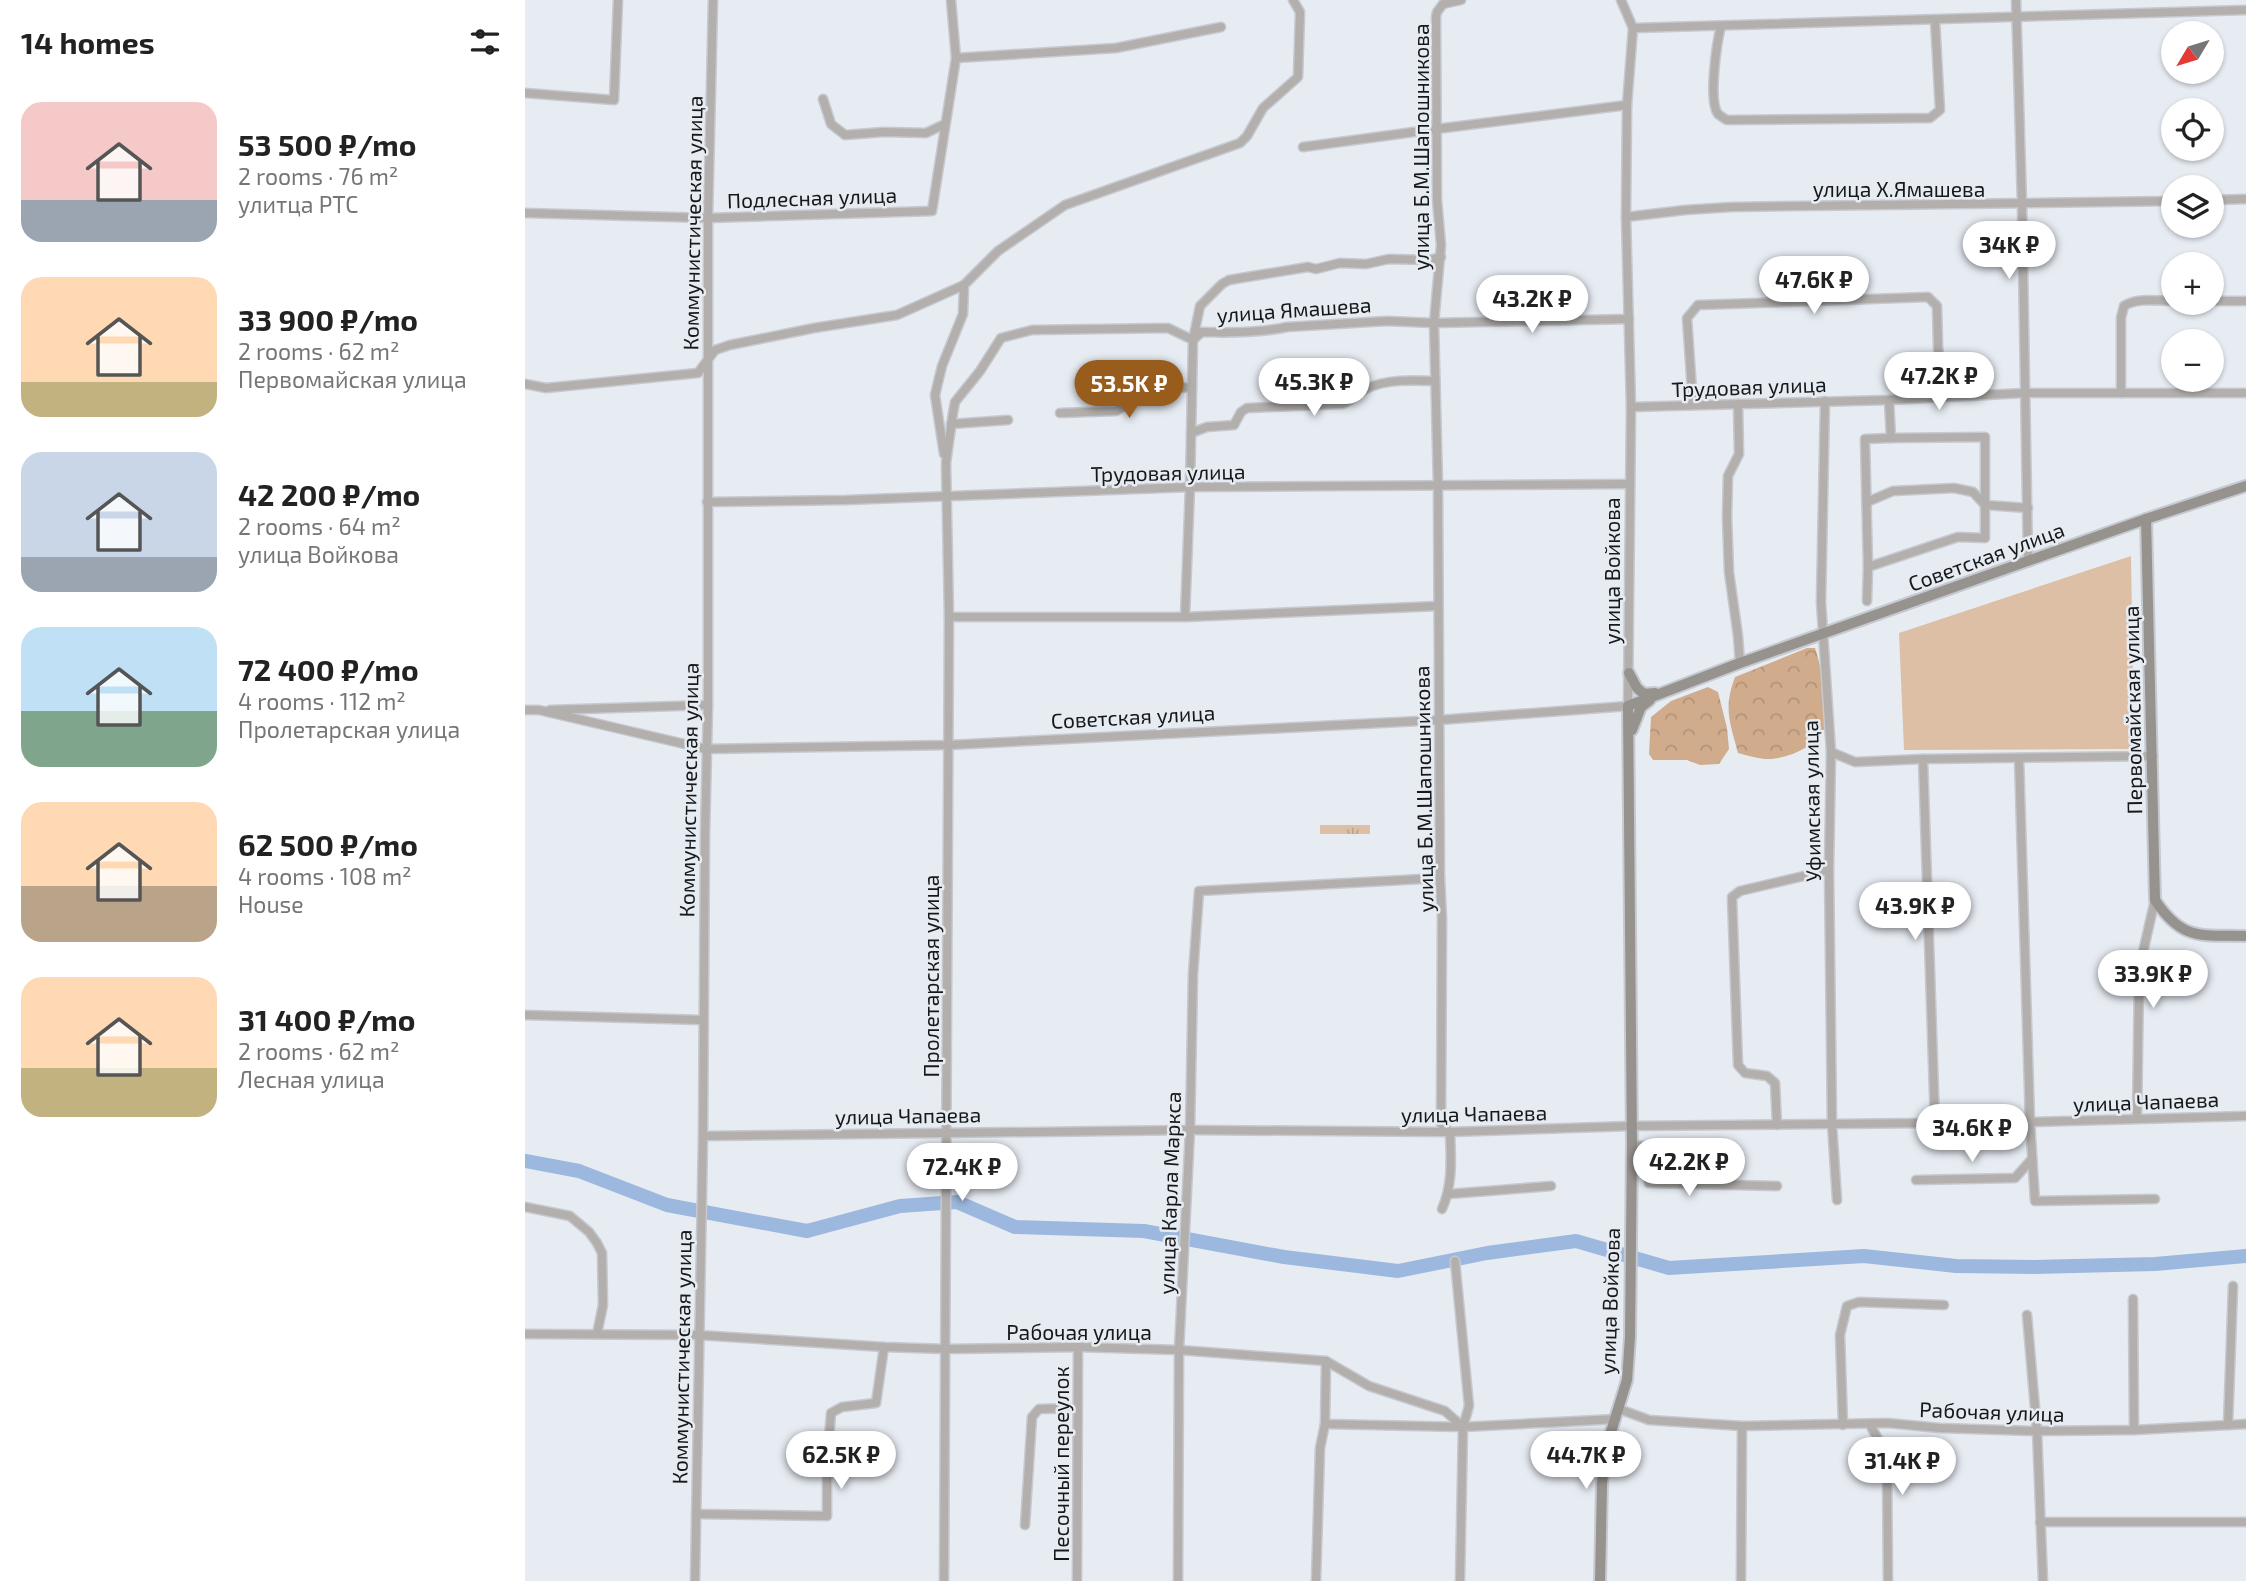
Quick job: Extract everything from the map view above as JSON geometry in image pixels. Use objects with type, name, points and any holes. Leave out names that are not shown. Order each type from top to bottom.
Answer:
[{"type":"main road","name":"Советская улица","points":[[1628,706],[1740,663],[2246,486]]},
{"type":"main road","name":"Первомайская улица","points":[[2146,519],[2155,900]]},
{"type":"main road","points":[[1629,673],[1637,688],[1644,694],[1661,693]]},
{"type":"main road","points":[[1629,739],[1641,706],[1661,693]]},
{"type":"main road","name":"улица Войкова","points":[[1599,1581],[1606,1448],[1626,1380],[1630,1337],[1632,1145],[1628,706]]},
{"type":"main road","points":[[2155,900],[2167,917],[2194,934],[2246,936]]},
{"type":"street","points":[[525,93],[614,100],[618,0]]},
{"type":"street","name":"Коммунистическая улица","points":[[695,1581],[708,705],[708,218],[713,0]]},
{"type":"street","points":[[823,99],[831,124],[845,135],[926,133],[946,124],[955,58],[951,0]]},
{"type":"street","points":[[525,384],[546,388],[698,373],[715,350],[730,345],[897,315],[964,285],[998,251],[1065,205],[1240,143],[1263,108],[1299,77],[1300,12],[1293,0]]},
{"type":"street","points":[[1435,0],[1437,12]]},
{"type":"street","name":"улица Б.М.Шапошникова","points":[[1442,1209],[1449,1194],[1450,1132],[1441,1124],[1438,486],[1434,381],[1434,323],[1441,257],[1437,200],[1437,12],[1448,2],[1461,0]]},
{"type":"street","points":[[2016,0],[2028,561]]},
{"type":"street","name":"улица Войкова","points":[[1622,1],[1633,28],[1627,105],[1626,217],[1631,407],[1628,706]]},
{"type":"street","points":[[1633,28],[2246,10]]},
{"type":"street","points":[[1721,26],[1715,48],[1714,103],[1718,114],[1727,120],[1930,118],[1940,110],[1935,20]]},
{"type":"street","points":[[955,58],[1116,48],[1221,26]]},
{"type":"street","points":[[1303,147],[1627,105]]},
{"type":"street","name":"Подлесная улица","points":[[525,213],[708,218],[932,211],[946,124]]},
{"type":"street","points":[[2224,200],[2246,199]]},
{"type":"street","name":"улица Х.Ямашева","points":[[1626,217],[1731,207],[2161,201]]},
{"type":"street","name":"улица Ямашева","points":[[1193,340],[1200,306],[1229,280],[1308,267],[1316,269],[1340,263],[1366,264],[1389,259],[1429,260],[1441,257]]},
{"type":"street","points":[[946,463],[935,394],[942,366],[963,314],[964,285]]},
{"type":"street","points":[[1693,405],[1688,318],[1698,305],[1915,298],[1928,298],[1937,306],[1942,397]]},
{"type":"street","points":[[2122,393],[2124,306],[2129,303],[2161,301]]},
{"type":"street","points":[[2224,301],[2246,301]]},
{"type":"street","points":[[1434,323],[1629,319]]},
{"type":"street","name":"улица Ямашева","points":[[1193,340],[1202,332],[1271,331],[1287,327],[1387,321],[1434,323]]},
{"type":"street","name":"улица Ямашева","points":[[947,496],[946,463],[955,402],[980,372],[1001,338],[1032,330],[1168,328],[1193,340]]},
{"type":"street","points":[[1185,617],[1191,487],[1193,340]]},
{"type":"street","points":[[1191,433],[1207,427],[1234,425],[1241,412],[1247,408],[1342,404],[1376,385],[1434,381]]},
{"type":"street","points":[[1060,413],[1116,411],[1152,390],[1192,387]]},
{"type":"street","name":"Трудовая улица","points":[[1631,407],[1889,400],[2024,393],[2246,393]]},
{"type":"street","points":[[1889,400],[1891,438]]},
{"type":"street","name":"Уфимская улица","points":[[1825,401],[1822,635],[1831,752],[1829,870],[1832,1124],[1837,1200]]},
{"type":"street","points":[[1738,404],[1739,454],[1728,476],[1727,517],[1729,572],[1740,663]]},
{"type":"street","points":[[951,424],[1008,420]]},
{"type":"street","points":[[1867,601],[1865,439],[1985,437],[1985,538],[1958,537],[1868,567]]},
{"type":"street","name":"Трудовая улица","points":[[707,502],[846,500],[1191,487],[1630,484]]},
{"type":"street","points":[[1867,502],[1893,491],[1954,488],[1973,492],[1985,505],[2028,508]]},
{"type":"street","name":"Пролетарская улица","points":[[944,1581],[949,746],[947,496]]},
{"type":"street","points":[[949,617],[1185,617],[1438,606]]},
{"type":"street","points":[[540,710],[708,705]]},
{"type":"street","name":"Советская улица","points":[[525,710],[540,710],[706,749],[949,746],[1439,720],[1628,706]]},
{"type":"street","points":[[1831,752],[1854,762],[2153,756]]},
{"type":"street","points":[[2019,758],[2030,1122],[2035,1201],[2155,1199]]},
{"type":"street","points":[[1923,759],[1935,1123]]},
{"type":"street","points":[[1777,1125],[1775,1083],[1767,1076],[1745,1073],[1738,1065],[1731,897],[1740,891],[1829,870]]},
{"type":"street","name":"улица Карла Маркса","points":[[1178,1581],[1179,1350],[1190,1130],[1193,975],[1199,891],[1440,878]]},
{"type":"street","name":"Первомайская улица","points":[[2137,1118],[2139,981],[2155,900]]},
{"type":"street","points":[[525,1015],[703,1020]]},
{"type":"street","name":"улица Чапаева","points":[[703,1136],[1190,1130],[1450,1132],[1631,1126],[2030,1122],[2246,1116]]},
{"type":"street","name":"улица Войкова","points":[[1632,1145],[1644,1146],[1649,1183],[1777,1186]]},
{"type":"street","points":[[1916,1180],[2015,1178],[2032,1159]]},
{"type":"street","points":[[1449,1194],[1551,1186]]},
{"type":"street","points":[[525,1207],[570,1216],[589,1232],[597,1243],[602,1253],[603,1305],[597,1334]]},
{"type":"street","points":[[1455,1261],[1469,1406],[1463,1427],[1460,1581]]},
{"type":"street","points":[[2228,1424],[2233,1286]]},
{"type":"street","points":[[2133,1299],[2134,1430]]},
{"type":"street","points":[[1843,1425],[1840,1335],[1847,1306],[1859,1303],[1944,1305]]},
{"type":"street","points":[[2027,1315],[2043,1581]]},
{"type":"street","name":"Рабочая улица","points":[[525,1334],[698,1335],[946,1349],[1078,1347],[1179,1350],[1327,1361],[1369,1386],[1445,1411],[1463,1427],[1617,1414],[1649,1420],[1742,1426],[1887,1423],[2036,1432],[2246,1424]]},
{"type":"street","points":[[696,1514],[827,1516],[831,1413],[842,1406],[876,1403],[884,1347]]},
{"type":"street","name":"Песочный переулок","points":[[1077,1581],[1078,1347]]},
{"type":"street","points":[[1316,1581],[1320,1448],[1325,1424],[1327,1361]]},
{"type":"street","points":[[1025,1525],[1032,1418],[1039,1409],[1076,1408]]},
{"type":"street","points":[[1325,1424],[1463,1427]]},
{"type":"street","points":[[1870,1425],[1881,1444],[1887,1467],[1888,1581]]},
{"type":"street","points":[[1741,1581],[1742,1426]]},
{"type":"street","points":[[2040,1522],[2246,1522]]},
{"type":"green space","points":[[2131,556],[2134,749],[1904,750],[1899,633]]},
{"type":"green space","points":[[1807,648],[1815,648],[1822,675],[1827,716],[1823,731],[1810,745],[1783,757],[1765,759],[1738,753],[1730,724],[1729,707],[1735,677]]},
{"type":"green space","points":[[1708,687],[1718,692],[1727,728],[1729,749],[1719,764],[1700,765],[1687,760],[1653,760],[1649,754],[1651,717],[1671,701]]},
{"type":"green space","points":[[1320,825],[1370,825],[1370,834],[1320,834]]},
{"type":"waterway","points":[[525,1161],[579,1171],[667,1205],[807,1231],[900,1206],[957,1202],[1015,1227],[1144,1231],[1284,1257],[1398,1271],[1487,1253],[1576,1241],[1669,1268],[1864,1256],[1956,1266],[2034,1267],[2155,1264],[2246,1256]]}]
